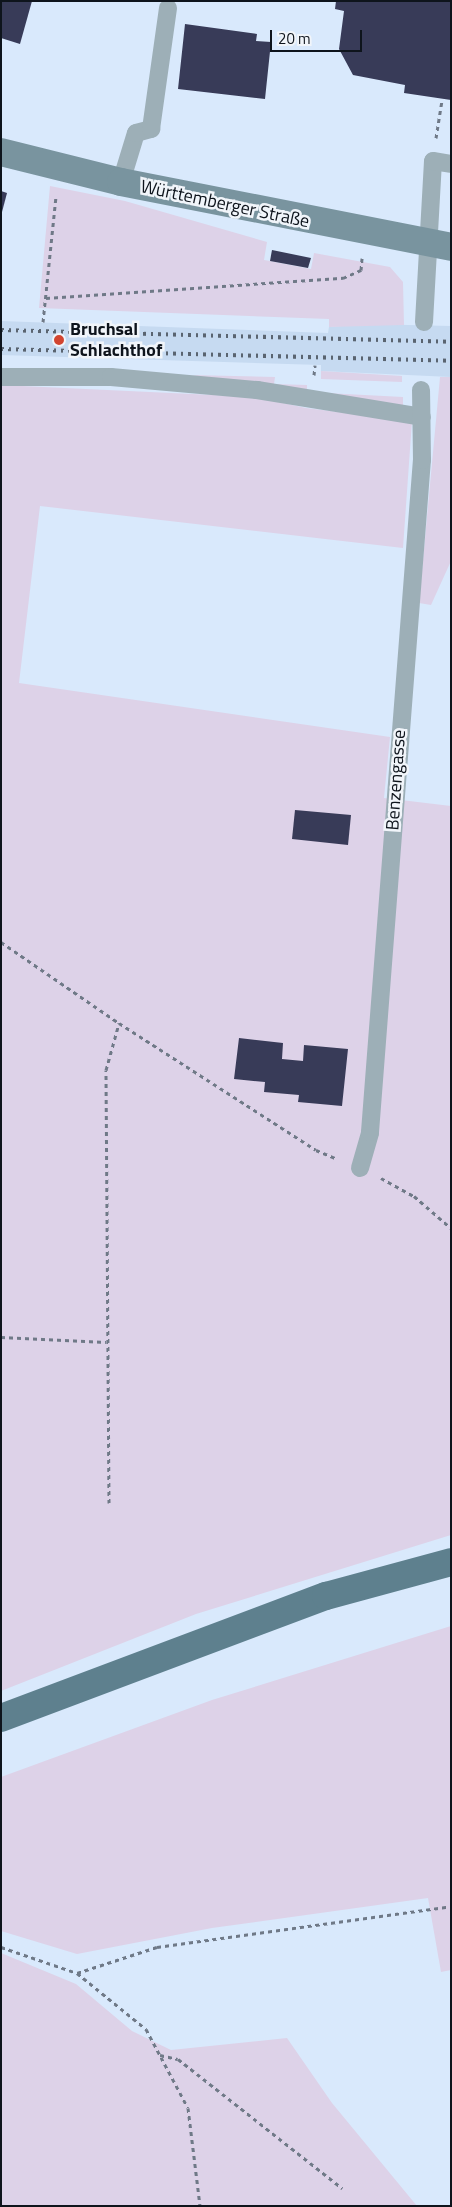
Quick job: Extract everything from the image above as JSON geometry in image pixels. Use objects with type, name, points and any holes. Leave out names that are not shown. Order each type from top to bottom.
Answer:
[{"type":"main road","name":"Württemberger Straße","points":[[1,152],[121,182],[365,233],[439,245]]},
{"type":"main road","points":[[1,1718],[326,1596],[451,1562]]},
{"type":"lane","points":[[121,182],[136,133],[152,129],[168,8]]},
{"type":"lane","points":[[424,322],[439,245],[433,161],[451,164]]},
{"type":"lane","points":[[1,377],[111,377],[257,390],[422,417]]},
{"type":"lane","name":"Benzengasse","points":[[360,1168],[370,1132],[422,417],[421,390]]},
{"type":"path","points":[[433,161],[442,99]]},
{"type":"path","points":[[42,322],[59,168]]},
{"type":"path","points":[[46,298],[343,278],[360,270],[365,233]]},
{"type":"path","points":[[1,942],[118,1024],[316,1150],[360,1168],[414,1196],[451,1228]]},
{"type":"path","points":[[109,1503],[106,1342],[106,1070],[118,1024]]},
{"type":"path","points":[[1,1337],[106,1342]]},
{"type":"path","points":[[78,1973],[166,1945],[451,1906]]},
{"type":"path","points":[[1,1947],[78,1973],[146,2029],[188,2108],[200,2206]]},
{"type":"path","points":[[160,2055],[178,2059],[342,2188]]},
{"type":"shaded area","points":[[50,186],[125,201],[267,242],[264,260],[311,269],[314,253],[390,267],[403,282],[404,325],[329,327],[329,319],[39,308]]},
{"type":"shaded area","points":[[1,321],[328,333],[329,327],[365,324],[451,326],[451,377],[321,371],[321,365],[1,355]]},
{"type":"shaded area","points":[[321,371],[402,376],[402,382],[321,379]]},
{"type":"shaded area","points":[[191,375],[275,377],[274,384],[307,385],[307,392],[403,397],[403,406],[309,395]]},
{"type":"shaded area","points":[[440,377],[451,377],[451,561],[431,605],[419,603]]},
{"type":"shaded area","points":[[1,385],[256,397],[306,408],[412,421],[403,548],[40,506],[19,683],[390,737],[384,798],[451,806],[451,1535],[196,1614],[1,1691]]},
{"type":"shaded area","points":[[451,1626],[451,1970],[441,1972],[428,1898],[212,1928],[77,1954],[1,1931],[1,1777],[212,1700]]},
{"type":"shaded area","points":[[1,1953],[76,1984],[132,2031],[171,2050],[287,2038],[332,2103],[417,2206],[1,2206]]},
{"type":"building","points":[[1,1],[32,1],[20,44],[1,38]]},
{"type":"building","points":[[336,1],[451,1],[451,100],[404,93],[405,85],[353,75],[339,49],[344,11],[335,9]]},
{"type":"building","points":[[185,24],[257,34],[256,41],[271,42],[265,99],[178,89]]},
{"type":"building","points":[[1,191],[7,193],[2,212],[1,211]]},
{"type":"building","points":[[272,250],[311,258],[308,268],[270,261]]},
{"type":"building","points":[[295,810],[351,815],[348,845],[292,839]]},
{"type":"building","points":[[239,1038],[283,1043],[282,1059],[303,1061],[304,1045],[348,1049],[342,1106],[298,1102],[299,1095],[264,1092],[265,1082],[234,1079]]},
{"type":"railway","points":[[1,330],[451,342]]},
{"type":"railway","points":[[1,349],[451,361]]},
{"type":"place","name":"Bruchsal Schlachthof","points":[[59,340]]}]
